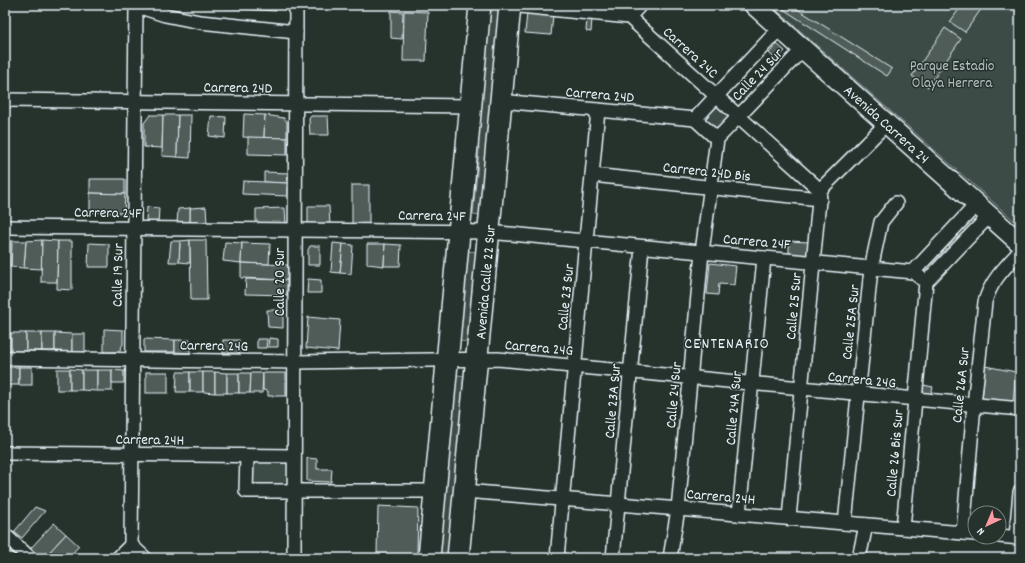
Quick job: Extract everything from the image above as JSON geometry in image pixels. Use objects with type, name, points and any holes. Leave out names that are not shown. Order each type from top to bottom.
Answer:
[{"type":"main road","name":"Avenida Calle 22 Sur","points":[[429,558],[480,5]]},
{"type":"main road","name":"Avenida Calle 22 Sur","points":[[458,558],[490,232],[510,5]]},
{"type":"main road","name":"Avenida Carrera 24","points":[[754,5],[1020,243]]},
{"type":"street","points":[[135,5],[200,22],[296,32]]},
{"type":"street","name":"Calle 19 Sur","points":[[131,545],[135,5]]},
{"type":"street","name":"Calle 20 Sur","points":[[294,558],[296,362],[296,5]]},
{"type":"street","points":[[510,5],[629,17],[640,5]]},
{"type":"street","name":"Carrera 24C","points":[[629,17],[739,117],[820,195]]},
{"type":"street","name":"Calle 24 Sur","points":[[695,119],[780,28]]},
{"type":"street","name":"Calle 24 Sur","points":[[670,558],[678,509],[709,187],[717,139],[803,49]]},
{"type":"street","name":"Carrera 24D","points":[[5,100],[471,106]]},
{"type":"street","name":"Carrera 24D","points":[[501,101],[695,119]]},
{"type":"street","name":"Calle 23 Sur","points":[[557,558],[598,110]]},
{"type":"street","points":[[695,119],[717,139]]},
{"type":"street","points":[[820,195],[887,123]]},
{"type":"street","name":"Carrera 24D Bis","points":[[592,175],[709,187],[820,195]]},
{"type":"street","name":"Calle 25 Sur","points":[[789,518],[820,195]]},
{"type":"street","name":"Calle 25A Sur","points":[[845,523],[871,269],[881,222],[896,203]]},
{"type":"street","points":[[983,210],[926,282],[913,272],[983,210]]},
{"type":"street","name":"Carrera 24F","points":[[5,227],[490,232],[913,272]]},
{"type":"street","name":"Calle 23A Sur","points":[[613,558],[642,247]]},
{"type":"street","name":"Calle 26A Sur","points":[[970,505],[974,405],[985,302],[989,288],[995,278],[1020,251]]},
{"type":"street","name":"Calle 24A Sur","points":[[739,514],[764,258]]},
{"type":"street","name":"Calle 26 Bis Sur","points":[[903,528],[926,282]]},
{"type":"street","name":"Carrera 24G","points":[[5,358],[296,362],[477,358],[1020,409]]},
{"type":"street","name":"Carrera 24H","points":[[5,453],[294,456]]},
{"type":"street","points":[[246,456],[246,492],[436,491]]},
{"type":"street","name":"Carrera 24H","points":[[465,491],[967,533]]},
{"type":"street","points":[[1007,537],[1018,538],[1020,492]]},
{"type":"street","points":[[859,558],[866,525]]},
{"type":"street","points":[[5,535],[30,558]]},
{"type":"street","points":[[118,558],[131,545],[145,558]]},
{"type":"street","points":[[5,555],[8,558]]},
{"type":"green space","points":[[489,5],[502,5],[482,216],[473,215],[479,152],[478,127]]},
{"type":"green space","name":"Parque Estadio Olaya Herrera","points":[[771,5],[1020,5],[1020,226]]},
{"type":"green space","points":[[716,105],[729,117],[716,131],[704,119]]},
{"type":"green space","points":[[971,218],[976,223],[933,269],[928,264]]},
{"type":"green space","points":[[465,251],[479,252],[472,342],[458,341]]},
{"type":"green space","points":[[456,375],[468,376],[451,558],[438,558]]},
{"type":"green space","points":[[251,462],[289,463],[289,488],[251,487]]},
{"type":"building","points":[[177,5],[276,5],[276,11]]},
{"type":"building","points":[[782,5],[791,5],[892,69],[887,76],[783,9]]},
{"type":"building","points":[[962,5],[984,5],[965,32],[950,22]]},
{"type":"building","points":[[391,11],[403,12],[402,39],[391,38]]},
{"type":"building","points":[[404,11],[428,12],[426,61],[403,61]]},
{"type":"building","points":[[527,13],[553,16],[551,35],[525,33]]},
{"type":"building","points":[[587,18],[592,19],[591,32],[586,31]]},
{"type":"building","points":[[945,28],[961,39],[928,87],[912,76]]},
{"type":"building","points":[[777,44],[785,51],[776,60],[769,53]]},
{"type":"building","points":[[5,69],[8,69],[10,89],[5,89]]},
{"type":"building","points":[[244,114],[265,115],[264,138],[243,137]]},
{"type":"building","points":[[150,115],[163,115],[162,148],[144,147],[144,123]]},
{"type":"building","points":[[163,115],[178,115],[177,157],[162,156]]},
{"type":"building","points":[[178,115],[191,115],[190,158],[177,157]]},
{"type":"building","points":[[265,115],[284,118],[287,122],[287,138],[264,138]]},
{"type":"building","points":[[211,116],[226,117],[225,138],[209,136]]},
{"type":"building","points":[[311,116],[328,116],[329,135],[310,135],[309,119]]},
{"type":"building","points":[[248,137],[287,138],[287,155],[248,154]]},
{"type":"building","points":[[264,172],[288,173],[287,183],[264,182]]},
{"type":"building","points":[[90,179],[125,179],[125,194],[90,193]]},
{"type":"building","points":[[243,181],[287,183],[287,196],[242,194]]},
{"type":"building","points":[[352,185],[369,185],[369,225],[352,225]]},
{"type":"building","points":[[90,193],[125,194],[124,213],[90,212]]},
{"type":"building","points":[[308,206],[329,206],[330,226],[308,226]]},
{"type":"building","points":[[147,207],[159,208],[158,224],[148,223],[146,220]]},
{"type":"building","points":[[206,207],[207,224],[190,225],[190,208]]},
{"type":"building","points":[[190,208],[190,225],[177,224],[178,209]]},
{"type":"building","points":[[285,208],[286,226],[256,228],[256,209]]},
{"type":"building","points":[[42,240],[42,269],[24,268],[26,241]]},
{"type":"building","points":[[42,240],[58,241],[57,282],[41,282]]},
{"type":"building","points":[[190,240],[190,263],[179,262],[180,241]]},
{"type":"building","points":[[190,240],[206,240],[207,300],[191,300]]},
{"type":"building","points":[[5,241],[12,241],[11,267],[5,266]]},
{"type":"building","points":[[12,241],[26,241],[24,268],[11,267]]},
{"type":"building","points":[[58,241],[72,241],[72,290],[57,289]]},
{"type":"building","points":[[171,241],[180,241],[179,262],[169,262]]},
{"type":"building","points":[[789,241],[809,242],[808,255],[789,254]]},
{"type":"building","points":[[225,242],[242,243],[241,263],[223,261]]},
{"type":"building","points":[[89,243],[109,244],[109,267],[88,267]]},
{"type":"building","points":[[242,243],[270,244],[269,264],[241,263]]},
{"type":"building","points":[[333,243],[343,244],[340,273],[331,272]]},
{"type":"building","points":[[343,244],[353,245],[351,274],[340,273]]},
{"type":"building","points":[[367,244],[385,244],[384,266],[367,264]]},
{"type":"building","points":[[385,244],[401,245],[400,266],[384,266]]},
{"type":"building","points":[[310,246],[320,246],[320,265],[308,265],[308,250]]},
{"type":"building","points":[[241,263],[288,265],[287,280],[241,278]]},
{"type":"building","points":[[710,263],[736,266],[734,285],[719,284],[718,295],[707,294]]},
{"type":"building","points":[[246,279],[287,280],[287,295],[245,294]]},
{"type":"building","points":[[308,279],[321,280],[321,293],[307,293]]},
{"type":"building","points":[[267,310],[283,310],[283,328],[268,327]]},
{"type":"building","points":[[308,317],[340,320],[338,351],[306,348]]},
{"type":"building","points":[[104,329],[123,330],[123,344],[120,350],[115,352],[104,352]]},
{"type":"building","points":[[5,333],[11,333],[11,351],[5,351]]},
{"type":"building","points":[[11,333],[26,333],[26,351],[11,351]]},
{"type":"building","points":[[26,333],[42,333],[42,351],[26,351]]},
{"type":"building","points":[[42,333],[55,333],[55,351],[42,351]]},
{"type":"building","points":[[55,333],[72,334],[72,352],[55,351]]},
{"type":"building","points":[[72,334],[85,334],[85,352],[72,352]]},
{"type":"building","points":[[269,338],[278,339],[278,347],[268,347]]},
{"type":"building","points":[[144,339],[175,340],[175,352],[144,352]]},
{"type":"building","points":[[257,339],[267,339],[266,348],[257,348]]},
{"type":"building","points":[[175,340],[190,340],[190,353],[175,352]]},
{"type":"building","points":[[223,340],[239,340],[239,353],[223,353]]},
{"type":"building","points":[[985,366],[1016,372],[1013,403],[982,400]]},
{"type":"building","points":[[6,367],[19,367],[19,385],[6,385]]},
{"type":"building","points":[[19,367],[32,367],[32,385],[19,385]]},
{"type":"building","points":[[57,369],[70,369],[70,390],[57,390]]},
{"type":"building","points":[[70,369],[82,370],[82,390],[70,390]]},
{"type":"building","points":[[82,370],[97,370],[97,391],[82,390]]},
{"type":"building","points":[[97,370],[112,370],[112,391],[97,391]]},
{"type":"building","points":[[112,370],[124,371],[124,383],[112,383]]},
{"type":"building","points":[[146,372],[168,372],[168,393],[146,393]]},
{"type":"building","points":[[177,372],[190,372],[190,392],[176,392]]},
{"type":"building","points":[[190,372],[203,372],[203,392],[190,392]]},
{"type":"building","points":[[203,372],[215,372],[215,393],[203,392]]},
{"type":"building","points":[[215,372],[227,373],[227,393],[215,393]]},
{"type":"building","points":[[227,373],[239,373],[239,393],[227,393]]},
{"type":"building","points":[[239,373],[251,373],[250,393],[239,393]]},
{"type":"building","points":[[251,373],[263,373],[262,393],[250,393]]},
{"type":"building","points":[[263,373],[286,373],[286,396],[268,396],[268,391],[263,390]]},
{"type":"building","points":[[923,385],[933,387],[930,398],[921,393]]},
{"type":"building","points":[[307,458],[317,459],[317,469],[332,469],[331,482],[307,481]]},
{"type":"building","points":[[378,506],[418,508],[417,556],[377,555]]},
{"type":"building","points":[[35,507],[45,511],[22,538],[14,532]]},
{"type":"building","points":[[54,523],[66,534],[44,558],[40,558],[30,549]]},
{"type":"building","points":[[66,534],[79,546],[68,558],[44,558]]},
{"type":"district","name":"CENTENARIO","points":[[727,342]]}]
